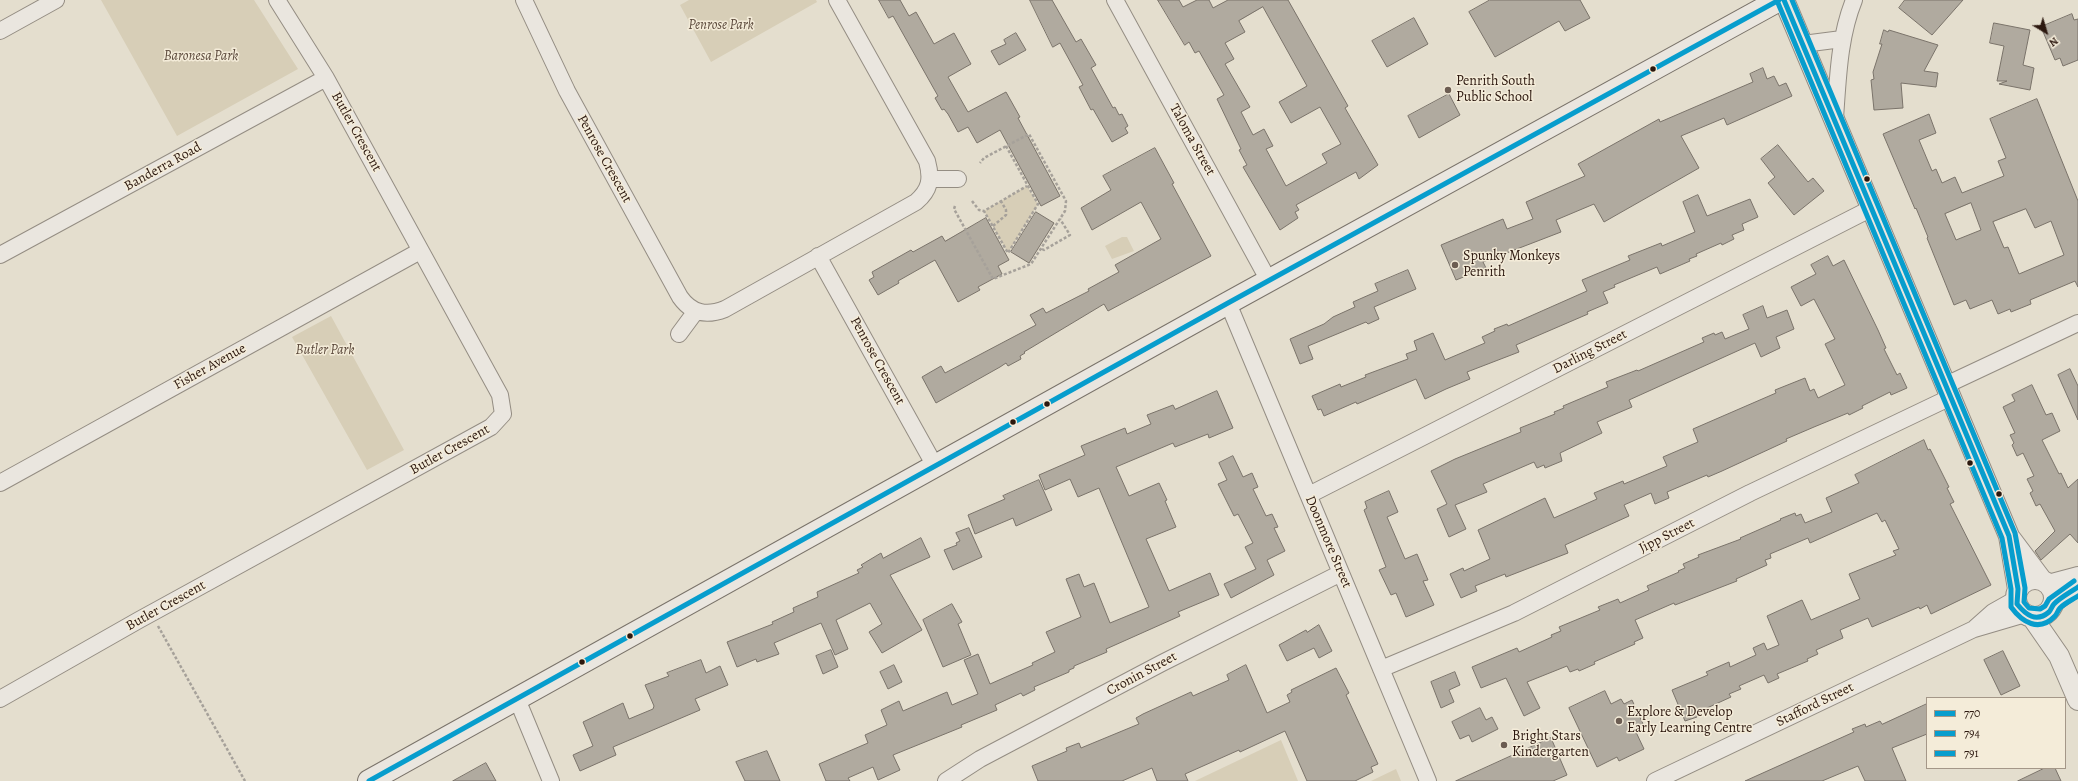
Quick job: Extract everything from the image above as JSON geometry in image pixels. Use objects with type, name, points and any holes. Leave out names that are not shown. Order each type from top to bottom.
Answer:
[{"type":"main road","points":[[369,781],[1228,303],[1779,0]]},
{"type":"street","points":[[0,31],[56,0]]},
{"type":"street","name":"Butler Crescent","points":[[0,699],[151,613],[491,427],[500,419],[503,410],[500,395],[326,78],[277,0]]},
{"type":"street","name":"Penrose Crescent","points":[[524,0],[566,91],[680,297],[689,308],[696,311]]},
{"type":"street","points":[[679,334],[696,311],[710,313],[725,309],[916,202],[927,190],[931,179],[927,162],[837,0]]},
{"type":"street","name":"Taloma Street","points":[[1115,0],[1269,281]]},
{"type":"street","points":[[1784,0],[1835,118],[2009,536],[2033,606],[2059,656],[2078,700]]},
{"type":"street","points":[[1835,118],[1842,39],[1846,18],[1854,0]]},
{"type":"street","points":[[1803,44],[1842,39]]},
{"type":"street","name":"Banderra Road","points":[[0,255],[326,78]]},
{"type":"street","points":[[931,179],[958,179]]},
{"type":"street","name":"Darling Street","points":[[1309,495],[1872,208]]},
{"type":"street","name":"Fisher Avenue","points":[[0,483],[420,250]]},
{"type":"street","name":"Penrose Crescent","points":[[818,256],[935,466]]},
{"type":"street","name":"Doonmore Street","points":[[1228,303],[1428,781]]},
{"type":"street","name":"Jipp Street","points":[[1381,669],[1514,613],[1949,391],[2078,323]]},
{"type":"street","points":[[2009,536],[2054,592],[2033,606]]},
{"type":"street","name":"Cronin Street","points":[[946,781],[980,759],[1142,674],[1341,574]]},
{"type":"street","points":[[2033,606],[2026,582],[2044,581],[2078,574]]},
{"type":"street","name":"Stafford Street","points":[[1655,781],[1974,629],[2078,587]]},
{"type":"street","points":[[517,699],[551,781]]},
{"type":"path","points":[[955,206],[954,209],[993,279],[1031,264],[1065,211],[1066,201],[1029,134],[984,158],[980,162]]},
{"type":"path","points":[[972,201],[979,210],[984,211],[1008,253],[1038,204],[1006,146]]},
{"type":"path","points":[[984,211],[1028,186]]},
{"type":"path","points":[[992,226],[1006,215],[1006,210],[1001,201]]},
{"type":"path","points":[[1042,249],[1044,250],[1070,235],[1060,219]]},
{"type":"path","points":[[151,613],[245,781]]},
{"type":"green space","name":"Baronesa Park","points":[[101,0],[254,0],[298,69],[177,136]]},
{"type":"green space","name":"Penrose Park","points":[[689,0],[816,0],[817,2],[711,62],[680,5]]},
{"type":"green space","points":[[1027,186],[1038,204],[1008,253],[984,211]]},
{"type":"green space","points":[[1122,237],[1127,237],[1134,251],[1112,259],[1105,246]]},
{"type":"green space","name":"Butler Park","points":[[331,316],[404,450],[367,470],[292,337]]},
{"type":"green space","points":[[1281,740],[1298,781],[1195,781]]},
{"type":"green space","points":[[1396,769],[1401,781],[1371,781]]},
{"type":"building","points":[[879,0],[900,0],[909,16],[916,12],[934,44],[954,33],[971,64],[948,77],[968,112],[1006,92],[1020,117],[1018,118],[1060,196],[1041,206],[1000,130],[977,143],[968,127],[958,132],[948,114],[944,109],[942,110],[935,98],[938,96],[893,16],[889,18]]},
{"type":"building","points":[[1030,0],[1052,0],[1076,42],[1081,39],[1096,65],[1091,68],[1113,108],[1115,107],[1119,115],[1122,114],[1128,126],[1125,128],[1128,133],[1112,142],[1093,109],[1091,110],[1079,87],[1083,85],[1060,43],[1053,47]]},
{"type":"building","points":[[1158,0],[1179,0],[1183,7],[1197,0],[1209,0],[1213,8],[1228,0],[1288,0],[1348,106],[1345,108],[1378,165],[1359,179],[1356,172],[1296,205],[1299,210],[1295,212],[1298,218],[1280,230],[1243,167],[1247,165],[1239,150],[1241,149],[1217,99],[1224,95],[1199,51],[1195,53],[1189,42],[1185,45]],"holes":[[[1263,7],[1307,86],[1279,102],[1291,123],[1320,107],[1341,144],[1322,154],[1327,163],[1286,186],[1266,149],[1273,146],[1264,129],[1253,135],[1241,112],[1250,107],[1225,64],[1234,59],[1225,43],[1245,32],[1239,21]]]},
{"type":"building","points":[[1490,0],[1580,0],[1590,18],[1565,31],[1559,21],[1495,57],[1469,12]]},
{"type":"building","points":[[1905,0],[1963,0],[1932,35],[1899,8]]},
{"type":"building","points":[[2072,14],[2074,20],[2078,19],[2078,60],[2063,66],[2060,58],[2055,60],[2041,27]]},
{"type":"building","points":[[1414,18],[1428,44],[1387,67],[1372,41]]},
{"type":"building","points":[[1994,23],[2030,30],[2023,65],[2034,68],[2030,90],[1999,84],[2007,81],[1997,81],[2004,46],[1990,43]]},
{"type":"building","points":[[1884,30],[1888,32],[1889,30],[1938,45],[1924,71],[1938,73],[1936,87],[1901,83],[1903,108],[1874,110],[1871,80],[1874,79],[1873,72],[1882,44],[1880,44]]},
{"type":"building","points":[[1016,33],[1026,50],[999,65],[991,51],[1006,44],[1004,40]]},
{"type":"building","points":[[1763,68],[1767,79],[1774,76],[1779,86],[1786,83],[1792,96],[1727,125],[1724,118],[1681,136],[1699,168],[1604,222],[1594,204],[1556,220],[1561,232],[1483,262],[1486,268],[1456,280],[1441,245],[1503,219],[1507,229],[1533,219],[1526,202],[1585,176],[1578,164],[1659,119],[1660,122],[1753,82],[1750,74]]},
{"type":"building","points":[[1449,94],[1460,115],[1419,138],[1408,116]]},
{"type":"building","points":[[2037,99],[2078,201],[2078,287],[2075,281],[2030,300],[2031,304],[2011,312],[2010,309],[1998,314],[1992,300],[1970,309],[1966,300],[1954,305],[1916,208],[1915,209],[1883,134],[1929,114],[1936,133],[1919,140],[1932,171],[1936,169],[1942,183],[1955,177],[1962,193],[2004,176],[1998,161],[2006,158],[1990,119]],"holes":[[[1971,203],[1981,230],[1956,240],[1945,214]],[[2026,209],[2035,228],[2051,221],[2064,255],[2019,274],[2008,247],[2004,248],[1993,222]]]},
{"type":"building","points":[[1778,145],[1808,182],[1813,178],[1824,191],[1794,215],[1768,183],[1775,177],[1761,159]]},
{"type":"building","points":[[1155,148],[1174,183],[1172,184],[1211,256],[1108,311],[1104,304],[1024,352],[1025,353],[1020,356],[1021,359],[1008,366],[1006,363],[936,403],[922,377],[941,366],[945,373],[1036,325],[1030,315],[1043,308],[1046,313],[1089,291],[1088,289],[1119,272],[1115,265],[1161,239],[1141,202],[1092,230],[1081,208],[1111,190],[1103,176]]},
{"type":"building","points":[[1698,195],[1707,216],[1750,199],[1758,217],[1742,224],[1744,230],[1732,235],[1734,239],[1696,254],[1697,256],[1689,259],[1690,261],[1660,274],[1657,267],[1614,285],[1615,287],[1603,292],[1608,303],[1587,312],[1588,314],[1516,345],[1519,352],[1467,372],[1470,379],[1425,399],[1416,379],[1324,416],[1321,409],[1318,410],[1312,396],[1340,384],[1341,387],[1366,377],[1365,375],[1408,359],[1406,354],[1417,350],[1414,341],[1433,333],[1445,360],[1485,343],[1482,337],[1495,331],[1494,329],[1507,324],[1508,326],[1587,291],[1582,280],[1630,260],[1628,256],[1661,243],[1662,246],[1695,232],[1683,202]]},
{"type":"building","points":[[1036,212],[1054,223],[1029,263],[1011,252]]},
{"type":"building","points":[[986,218],[1009,260],[998,266],[1002,274],[978,287],[980,290],[958,302],[935,260],[898,281],[899,283],[878,295],[869,280],[874,277],[872,272],[911,250],[913,252],[942,236],[945,241]]},
{"type":"building","points":[[1828,256],[1833,266],[1844,260],[1878,330],[1886,348],[1884,349],[1897,375],[1900,373],[1907,388],[1891,395],[1890,392],[1862,406],[1863,408],[1849,415],[1848,413],[1814,427],[1786,439],[1787,441],[1722,471],[1708,477],[1707,475],[1667,492],[1669,498],[1655,504],[1651,493],[1624,505],[1629,516],[1565,545],[1568,553],[1506,577],[1505,574],[1475,586],[1477,591],[1461,598],[1450,574],[1463,568],[1464,571],[1490,559],[1478,530],[1545,498],[1554,518],[1597,499],[1594,493],[1623,481],[1624,484],[1667,466],[1663,457],[1698,442],[1693,429],[1776,393],[1775,390],[1805,378],[1810,391],[1814,389],[1818,398],[1845,385],[1825,344],[1835,339],[1814,299],[1801,306],[1791,287],[1816,274],[1811,265]]},
{"type":"building","points":[[1408,270],[1416,289],[1374,307],[1379,319],[1368,324],[1366,322],[1308,346],[1313,359],[1300,364],[1290,339],[1324,324],[1333,317],[1355,307],[1353,302],[1378,291],[1375,284]]},
{"type":"building","points":[[1763,306],[1767,318],[1787,310],[1794,329],[1776,337],[1780,348],[1761,357],[1755,343],[1629,400],[1632,407],[1597,422],[1602,433],[1560,453],[1562,461],[1545,468],[1544,465],[1537,468],[1534,462],[1483,484],[1487,492],[1455,505],[1466,529],[1449,537],[1437,509],[1447,504],[1431,471],[1455,459],[1521,432],[1520,428],[1555,414],[1554,412],[1564,408],[1563,406],[1608,387],[1606,382],[1637,370],[1638,371],[1704,342],[1702,338],[1714,333],[1715,335],[1722,332],[1725,339],[1749,329],[1743,315]]},
{"type":"building","points":[[2070,369],[2078,386],[2078,420],[2058,375]]},
{"type":"building","points":[[2032,385],[2046,415],[2052,413],[2060,431],[2042,440],[2059,474],[2061,473],[2068,488],[2078,479],[2078,543],[2070,534],[2041,560],[2035,551],[2055,531],[2040,504],[2036,506],[2030,493],[2033,491],[2027,479],[2034,476],[2023,453],[2017,456],[2012,445],[2014,443],[2010,435],[2015,433],[2003,407],[2015,401],[2012,395]]},
{"type":"building","points":[[1217,391],[1233,428],[1209,438],[1208,434],[1175,447],[1173,443],[1116,467],[1129,496],[1159,483],[1167,500],[1165,501],[1176,527],[1146,539],[1169,591],[1210,573],[1219,595],[1178,612],[1180,616],[1106,649],[1107,652],[1074,666],[1074,668],[1069,670],[1069,672],[1034,687],[1035,690],[1023,696],[1021,693],[995,705],[997,710],[961,725],[962,727],[893,755],[900,770],[878,780],[873,767],[848,778],[850,781],[826,781],[819,764],[868,743],[865,735],[887,725],[881,710],[899,701],[903,711],[947,692],[952,705],[978,694],[964,660],[978,654],[990,684],[1033,665],[1032,663],[1055,652],[1046,632],[1081,617],[1066,579],[1079,574],[1084,587],[1094,583],[1110,623],[1149,607],[1099,488],[1078,497],[1070,479],[1045,490],[1039,475],[1085,455],[1081,446],[1125,428],[1127,434],[1151,424],[1147,415],[1173,405],[1175,409]]},
{"type":"building","points":[[1924,440],[1949,487],[1947,488],[1954,502],[1950,504],[1991,585],[1931,614],[1927,605],[1872,627],[1868,618],[1840,630],[1843,638],[1816,650],[1818,654],[1807,659],[1808,661],[1777,674],[1779,678],[1768,683],[1764,675],[1739,686],[1741,689],[1729,694],[1731,697],[1696,713],[1697,717],[1685,721],[1672,690],[1708,675],[1706,672],[1729,662],[1730,667],[1756,655],[1753,648],[1764,643],[1767,650],[1779,645],[1767,616],[1802,600],[1811,620],[1860,599],[1849,574],[1896,555],[1893,551],[1899,549],[1885,520],[1882,522],[1877,513],[1810,543],[1808,538],[1770,554],[1771,558],[1765,560],[1767,565],[1736,579],[1737,581],[1675,605],[1674,603],[1635,620],[1643,638],[1634,642],[1635,644],[1594,662],[1595,664],[1579,671],[1578,669],[1570,672],[1567,666],[1527,682],[1540,708],[1524,716],[1506,678],[1481,688],[1472,667],[1517,648],[1519,652],[1552,637],[1551,635],[1561,631],[1559,627],[1600,610],[1598,607],[1618,599],[1620,603],[1649,590],[1647,586],[1679,572],[1678,571],[1685,568],[1683,564],[1699,557],[1698,555],[1741,539],[1740,538],[1781,520],[1780,519],[1795,513],[1796,516],[1801,514],[1805,523],[1832,512],[1826,498],[1859,483],[1855,475]]},
{"type":"building","points":[[1233,456],[1243,477],[1252,473],[1258,487],[1253,489],[1266,516],[1272,514],[1278,527],[1274,528],[1285,551],[1267,560],[1274,575],[1231,598],[1224,584],[1256,569],[1245,547],[1253,543],[1238,514],[1234,516],[1218,484],[1227,480],[1219,463]]},
{"type":"building","points":[[1039,480],[1052,510],[1016,526],[1013,518],[975,534],[968,515],[1005,499],[1003,496]]},
{"type":"building","points":[[1389,491],[1398,512],[1387,517],[1405,559],[1417,554],[1428,580],[1423,581],[1434,605],[1406,617],[1396,593],[1391,595],[1379,570],[1386,567],[1364,510],[1367,508],[1365,502]]},
{"type":"building","points":[[969,528],[982,557],[953,570],[944,550],[957,545],[956,543],[960,541],[956,533]]},
{"type":"building","points":[[921,538],[930,557],[890,575],[922,630],[882,653],[869,632],[882,624],[870,603],[836,620],[848,649],[835,655],[821,623],[774,643],[779,654],[757,662],[756,659],[737,667],[727,642],[773,624],[772,622],[794,612],[793,608],[818,597],[817,592],[859,573],[857,570],[863,567],[861,565],[881,553],[883,558]]},
{"type":"building","points":[[952,604],[962,622],[958,624],[971,655],[943,667],[923,620]]},
{"type":"building","points":[[1319,625],[1332,651],[1319,658],[1314,648],[1287,661],[1279,645],[1306,630],[1307,632]]},
{"type":"building","points":[[831,650],[838,667],[823,674],[816,656]]},
{"type":"building","points":[[2003,651],[2020,686],[2001,695],[1984,660]]},
{"type":"building","points":[[701,660],[706,673],[720,666],[728,685],[695,699],[700,710],[613,747],[616,755],[580,771],[573,755],[593,746],[583,722],[623,703],[629,719],[653,709],[654,706],[645,685],[669,676],[667,673]]},
{"type":"building","points":[[894,665],[902,682],[888,689],[880,672]]},
{"type":"building","points":[[1246,665],[1267,713],[1290,702],[1287,695],[1292,692],[1291,690],[1336,668],[1349,693],[1346,695],[1378,764],[1371,767],[1373,772],[1355,781],[1307,781],[1285,731],[1240,752],[1239,750],[1185,774],[1188,781],[1157,781],[1152,768],[1122,781],[1038,781],[1032,766],[1067,751],[1066,748],[1079,743],[1081,748],[1139,724],[1136,718],[1143,714],[1191,692],[1193,696],[1229,680],[1227,675]]},
{"type":"building","points":[[1455,672],[1460,685],[1449,690],[1454,702],[1441,708],[1431,682]]},
{"type":"building","points":[[1605,691],[1611,704],[1621,699],[1624,704],[1632,700],[1644,726],[1635,730],[1644,749],[1619,761],[1617,757],[1597,767],[1569,708]]},
{"type":"building","points":[[1926,704],[1926,734],[1892,748],[1906,781],[1865,781],[1858,766],[1822,781],[1745,781],[1854,732],[1852,729],[1865,724],[1866,727],[1880,721],[1882,724]]},
{"type":"building","points":[[1480,708],[1486,720],[1492,717],[1498,729],[1472,742],[1469,735],[1460,739],[1452,722]]},
{"type":"building","points":[[1551,738],[1567,775],[1553,781],[1456,781]]},
{"type":"building","points":[[767,751],[780,781],[745,781],[736,762]]},
{"type":"building","points":[[486,763],[496,781],[453,781]]},
{"type":"building","points":[[2043,769],[2055,769],[2061,781],[2018,781]]},
{"type":"transit line","name":"770","points":[[369,781],[1228,303],[1779,0]]},
{"type":"transit line","name":"770","points":[[1784,0],[2009,536],[2018,589],[2017,604],[2028,614],[2040,617],[2049,612],[2057,601],[2078,587]]},
{"type":"transit line","name":"791","points":[[1792,0],[2015,533],[2025,588],[2024,602],[2029,608],[2040,609],[2045,606],[2049,599],[2074,581]]},
{"type":"transit line","name":"794","points":[[1778,3],[2002,538],[2011,589],[2011,607],[2020,617],[2031,624],[2037,625],[2049,621],[2055,616],[2062,606],[2078,596]]},
{"type":"place","name":"Penrith South Public School","points":[[1448,90]]},
{"type":"place","name":"Spunky Monkeys Penrith","points":[[1455,265]]},
{"type":"place","name":"Explore & Develop Early Learning Centre","points":[[1619,721]]},
{"type":"place","name":"Bright Stars Kindergarten","points":[[1504,745]]}]
